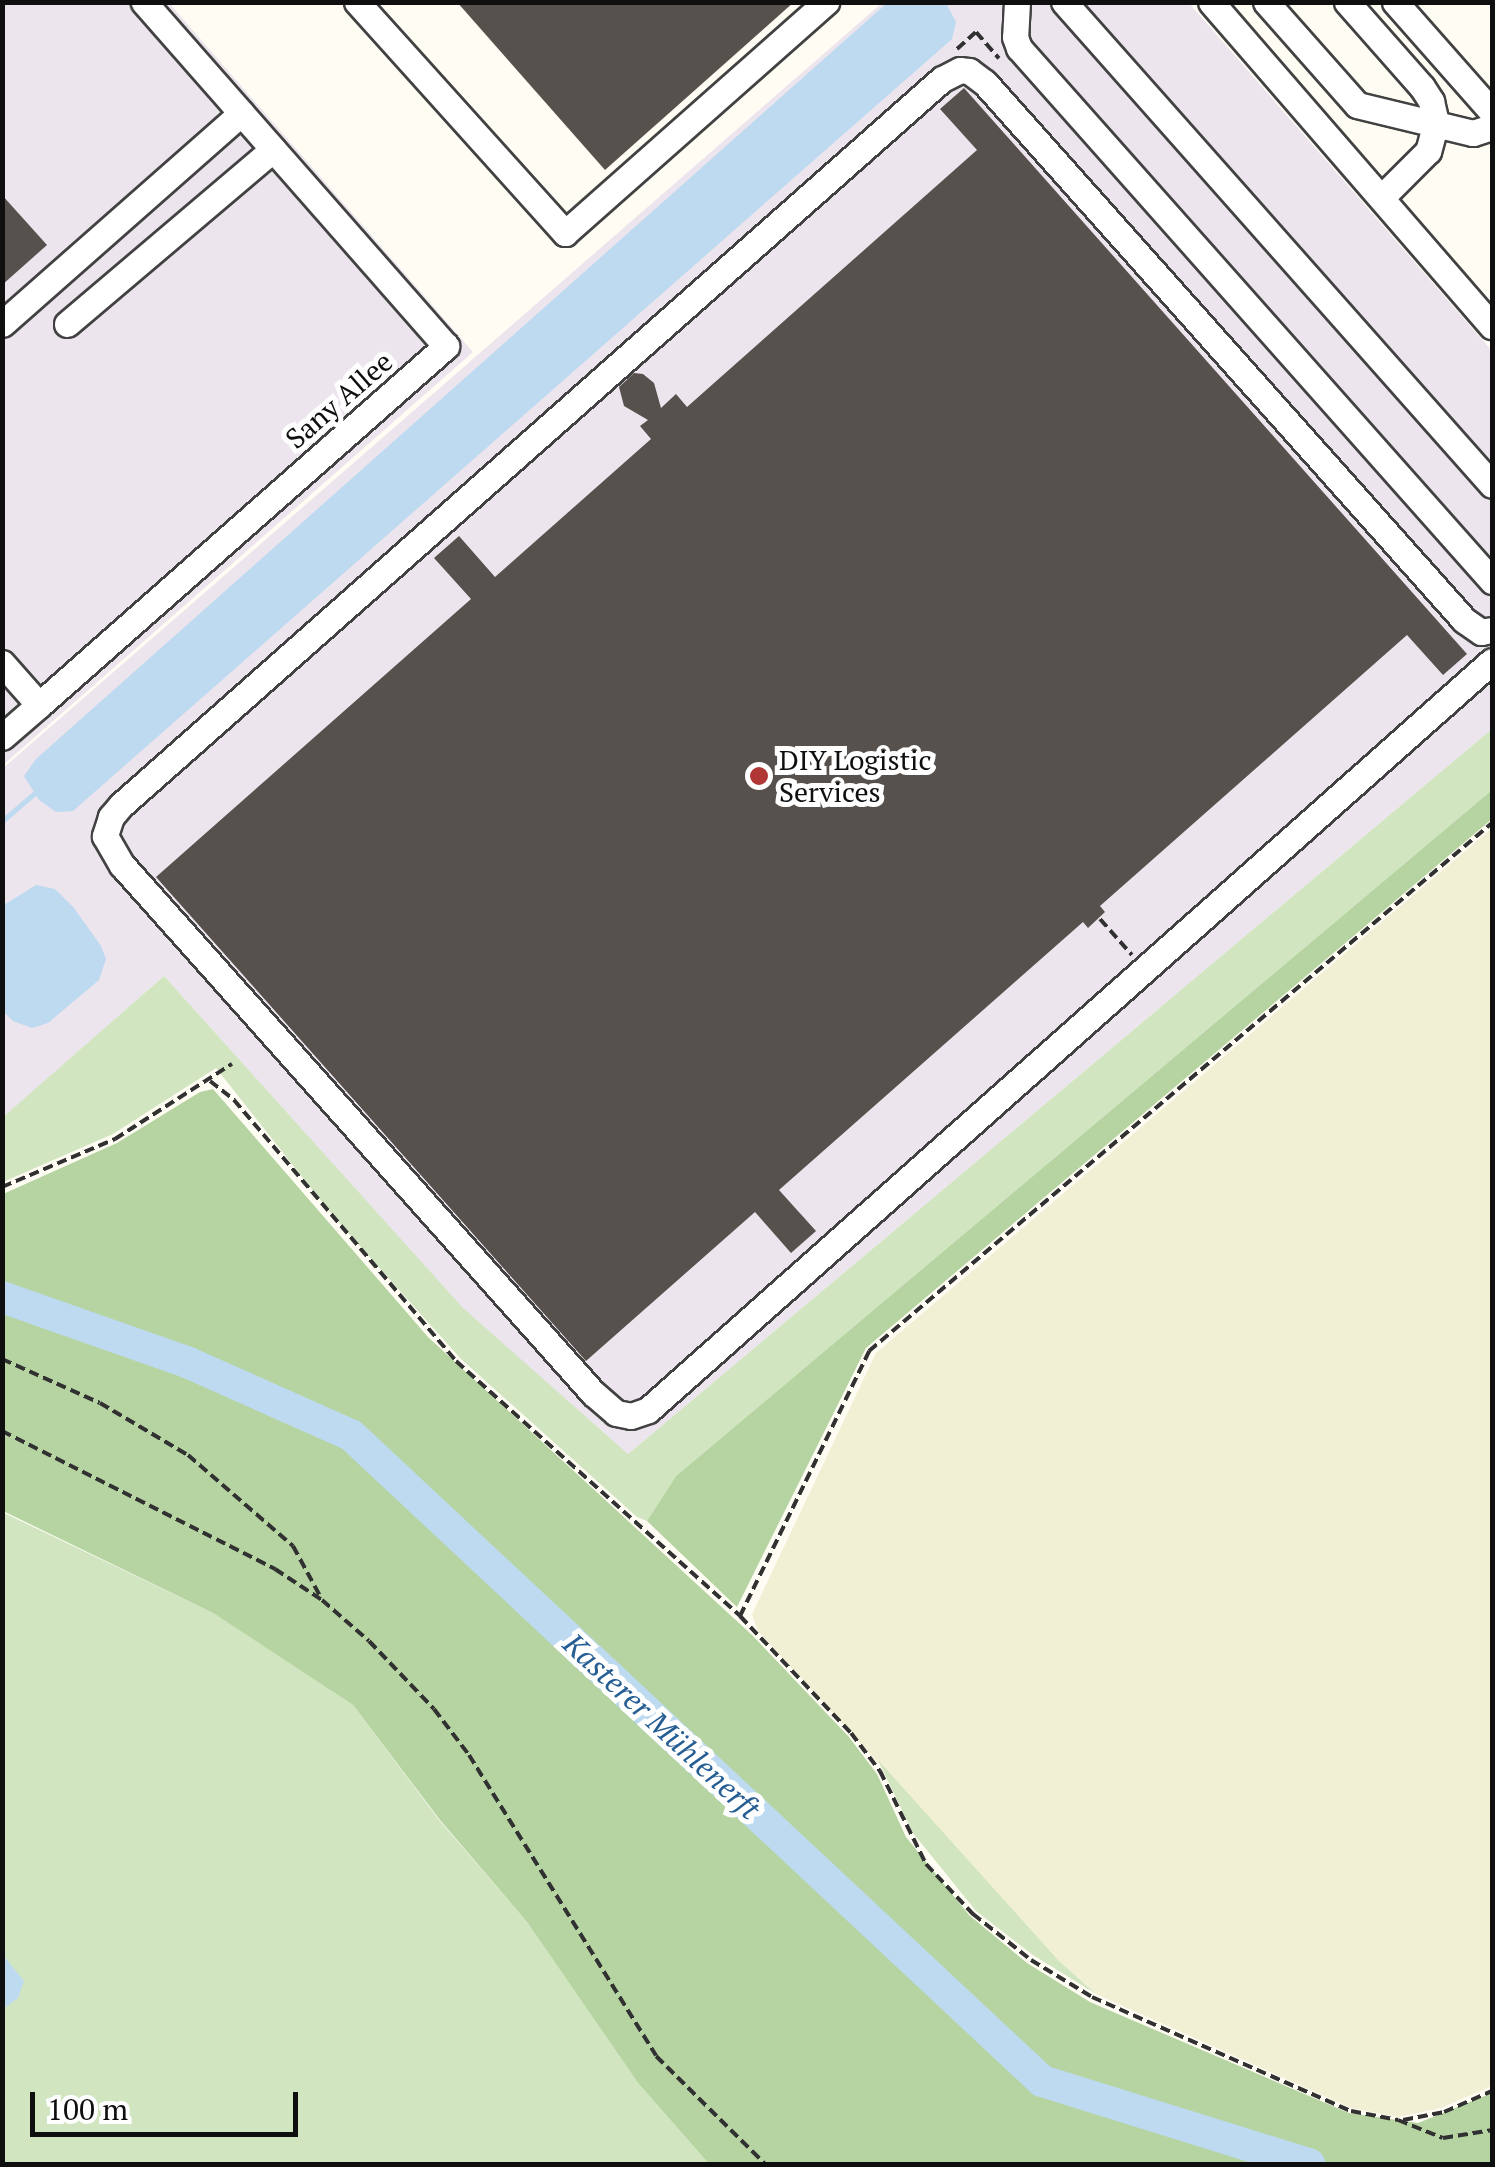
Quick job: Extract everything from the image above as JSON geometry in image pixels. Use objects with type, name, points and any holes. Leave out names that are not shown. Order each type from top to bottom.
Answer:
[{"type":"street","name":"Sany Allee","points":[[2,737],[446,346],[144,2]]},
{"type":"street","points":[[358,2],[564,233],[826,2]]},
{"type":"street","points":[[1017,2],[1014,37],[1019,48],[1492,582]]},
{"type":"street","points":[[1064,2],[1492,485]]},
{"type":"street","points":[[1211,2],[1492,326]]},
{"type":"street","points":[[1266,2],[1357,105],[1473,133],[1492,127]]},
{"type":"street","points":[[1347,2],[1422,87],[1431,100],[1436,122],[1428,151],[1381,198]]},
{"type":"street","points":[[1395,2],[1492,112]]},
{"type":"street","points":[[960,70],[985,82],[1464,620],[1487,631],[1489,664],[648,1410],[624,1415],[592,1393],[122,864],[109,849],[106,827],[121,805],[942,80],[960,70]]},
{"type":"street","points":[[2,324],[241,114]]},
{"type":"street","points":[[66,324],[272,149]]},
{"type":"street","points":[[2,663],[39,705]]},
{"type":"path","points":[[740,1616],[869,1352],[1492,824]]},
{"type":"path","points":[[1100,919],[1146,970]]},
{"type":"path","points":[[2,1188],[115,1139],[232,1064]]},
{"type":"path","points":[[210,1081],[234,1100],[456,1361],[740,1616],[852,1732],[880,1770],[926,1864],[973,1914],[1031,1960],[1092,1997],[1350,2111],[1398,2120],[1442,2138],[1492,2130]]},
{"type":"path","points":[[2,1360],[100,1403],[188,1455],[292,1546],[322,1600]]},
{"type":"path","points":[[2,1431],[209,1534],[322,1600],[369,1641],[434,1709],[490,1787],[656,2056],[765,2164]]},
{"type":"path","points":[[1398,2120],[1444,2112],[1492,2090]]},
{"type":"shaded area","points":[[3,3],[169,3],[473,352],[3,765]]},
{"type":"shaded area","points":[[882,3],[1189,3],[1492,351],[1492,729],[628,1454],[463,1309],[164,976],[3,1118],[2,769]]},
{"type":"green space","points":[[1492,729],[1492,790],[676,1476],[647,1521],[637,1517],[460,1358],[333,1216],[216,1068],[113,1134],[3,1182],[2,1118],[164,976],[463,1308],[628,1454]]},
{"type":"green space","points":[[1492,790],[1492,819],[866,1348],[737,1607],[647,1521],[676,1476]]},
{"type":"green space","points":[[1492,828],[1492,2086],[1441,2108],[1398,2117],[1351,2108],[1096,1994],[1059,1961],[758,1631],[752,1614],[876,1353]]},
{"type":"green space","points":[[213,1089],[428,1337],[752,1635],[849,1737],[877,1774],[906,1837],[969,1915],[1027,1963],[1090,2002],[1349,2113],[1418,2123],[1492,2093],[1492,2164],[1315,2164],[1043,2078],[353,1432],[192,1358],[3,1286],[3,1194],[117,1143],[200,1092]]},
{"type":"green space","points":[[2,1303],[186,1368],[347,1440],[1041,2084],[1306,2164],[709,2164],[638,2083],[527,1922],[440,1820],[353,1705],[213,1613],[3,1511]]},
{"type":"green space","points":[[2,1512],[213,1613],[353,1705],[439,1820],[527,1922],[638,2083],[709,2164],[3,2164]]},
{"type":"green space","points":[[878,1760],[1059,1961],[1096,1994],[1033,1955],[976,1911],[913,1833]]},
{"type":"water","points":[[887,3],[946,3],[956,22],[952,39],[73,811],[56,812],[39,800],[24,776],[36,759]]},
{"type":"water","points":[[36,885],[55,889],[74,908],[106,959],[99,980],[48,1023],[32,1028],[13,1021],[3,1011],[2,906]]},
{"type":"water","points":[[3,1955],[24,1981],[18,1998],[6,2007],[3,2007]]},
{"type":"building","points":[[457,2],[794,2],[605,170]]},
{"type":"building","name":"DIY Logistic Services","points":[[964,88],[1467,654],[1443,675],[1407,635],[1100,906],[1105,912],[1088,928],[1083,922],[779,1190],[816,1231],[791,1253],[755,1212],[586,1361],[156,877],[471,599],[434,558],[459,536],[495,577],[651,439],[640,426],[648,420],[624,406],[619,387],[634,373],[643,374],[654,383],[661,408],[676,394],[687,407],[977,150],[940,109]]},
{"type":"building","points":[[2,195],[47,245],[2,285]]},
{"type":"waterway","points":[[2,821],[37,791]]},
{"type":"waterway","name":"Kasterer Mühlenerft","points":[[2,1297],[189,1363],[351,1435],[1042,2081],[1309,2164]]},
{"type":"place","name":"DIY Logistic Services","points":[[759,776]]}]
